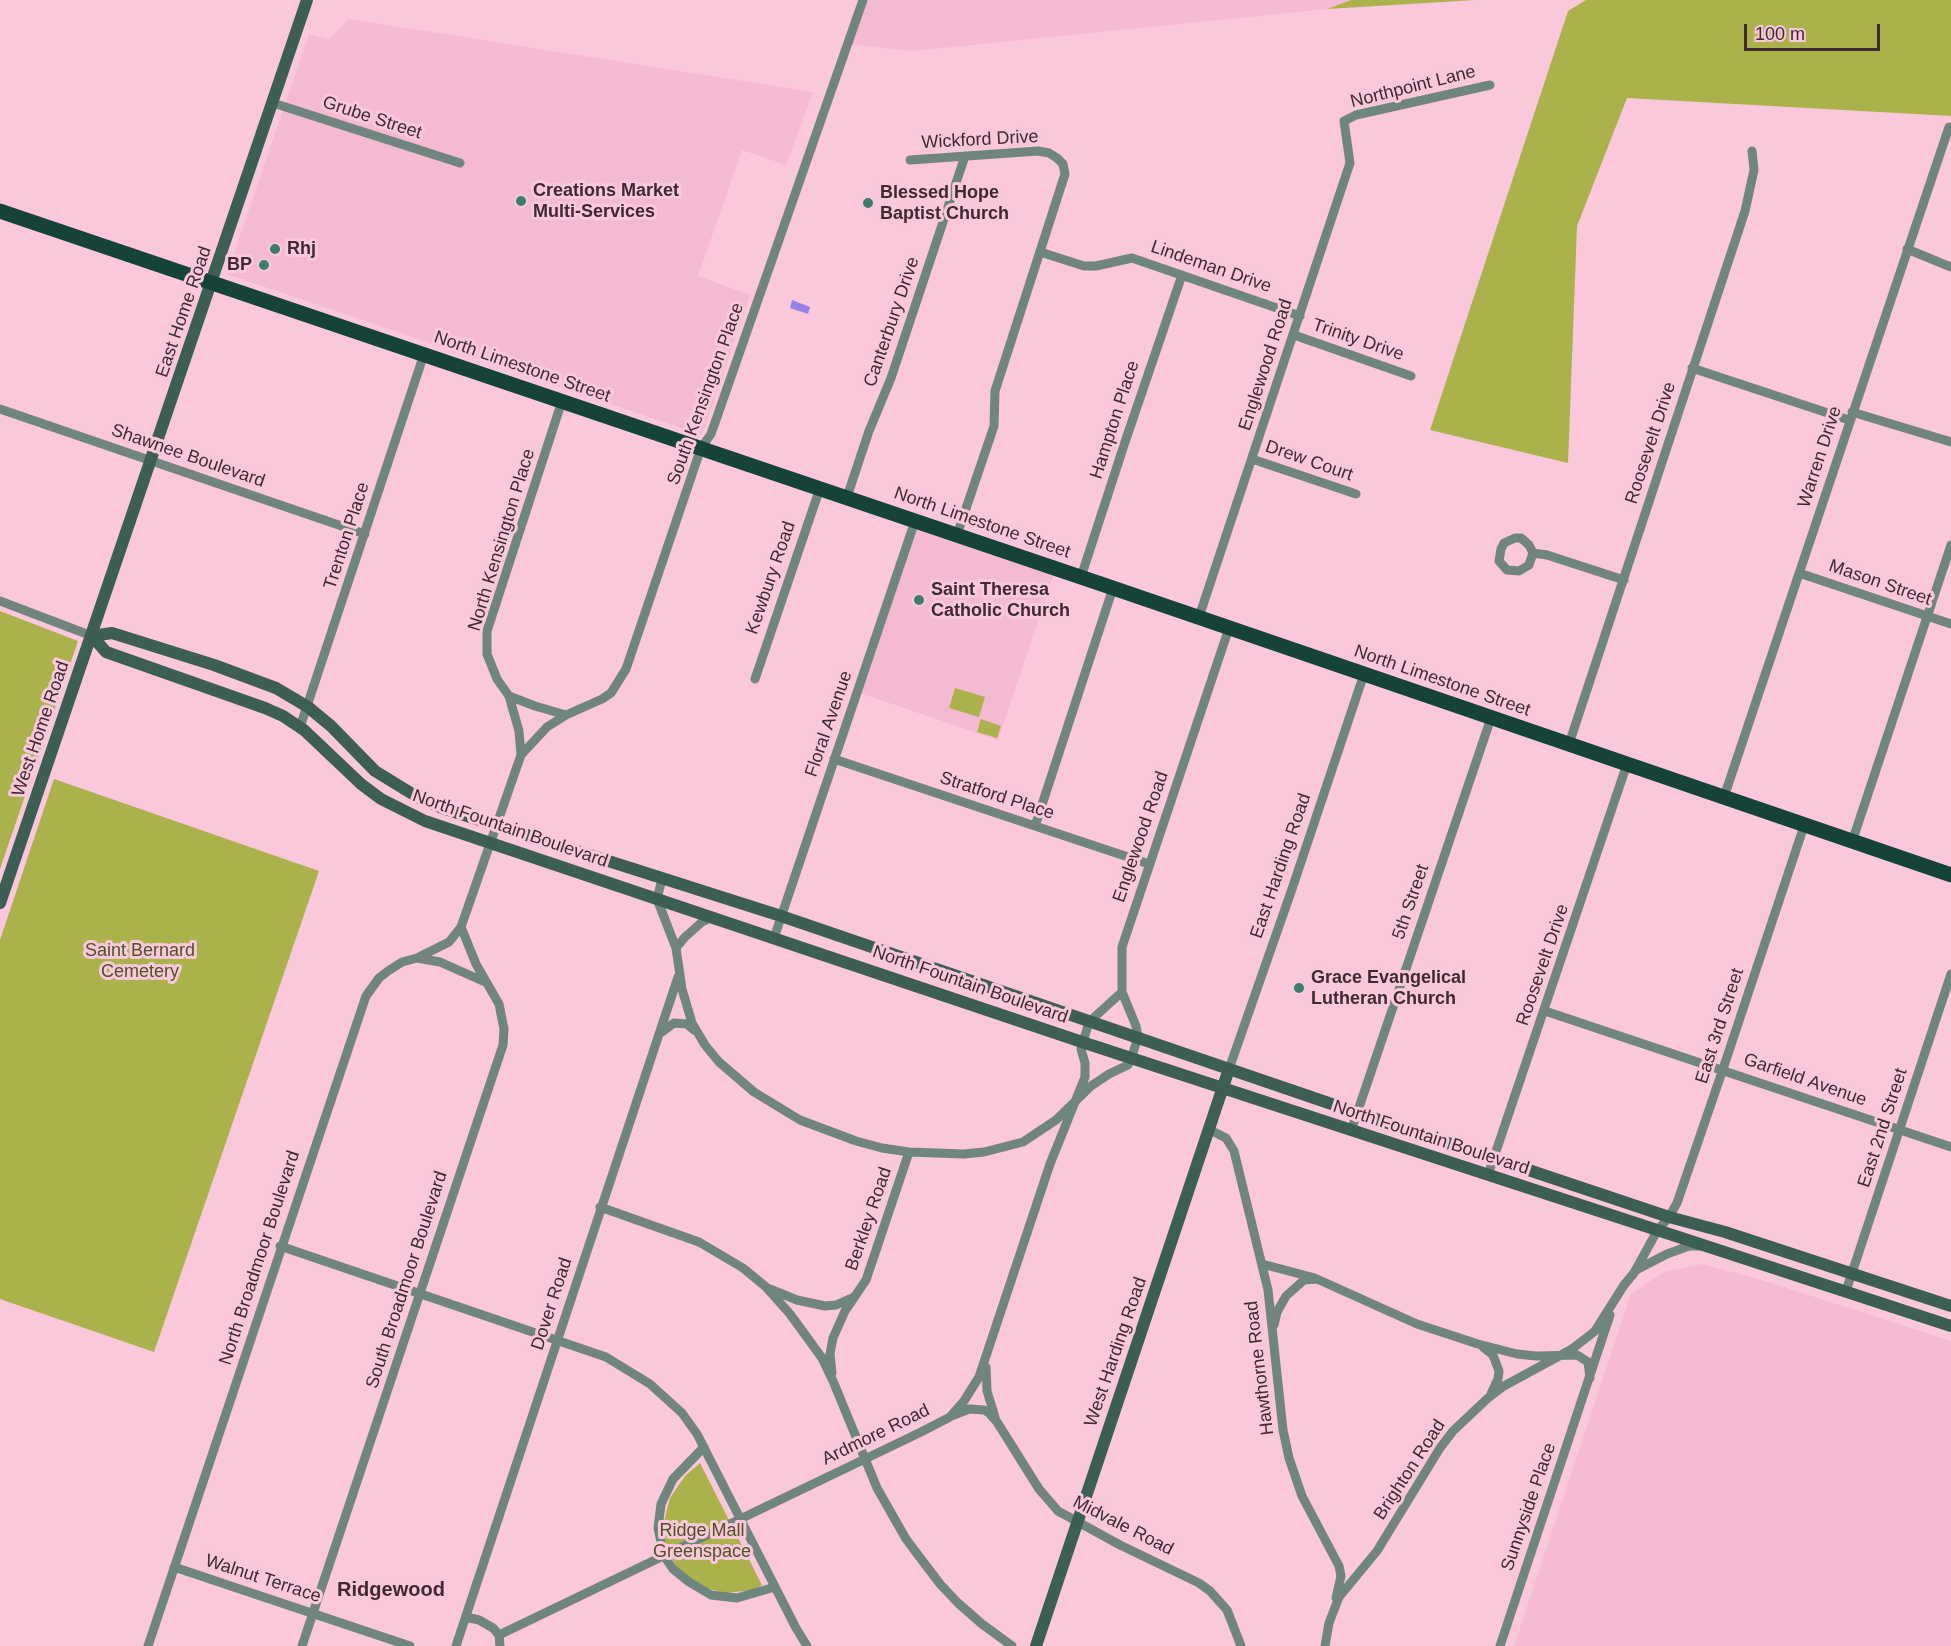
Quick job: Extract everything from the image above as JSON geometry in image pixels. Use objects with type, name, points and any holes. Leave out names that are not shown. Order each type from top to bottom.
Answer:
[{"type":"main road","name":"North Limestone Street","points":[[0,211],[915,520],[1951,875]]},
{"type":"street","name":"East Home Road","points":[[92,636],[308,0]]},
{"type":"street","name":"South Kensington Place","points":[[522,755],[532,741],[547,727],[611,693],[626,669],[702,448],[711,434],[863,0]]},
{"type":"street","name":"Northpoint Lane","points":[[1344,121],[1356,115],[1490,85]]},
{"type":"street","name":"Grube Street","points":[[273,103],[460,163]]},
{"type":"street","name":"Englewood Road","points":[[1199,617],[1350,163],[1344,121]]},
{"type":"street","name":"Warren Drive","points":[[1724,797],[1949,127]]},
{"type":"street","name":"Roosevelt Drive","points":[[1569,744],[1744,211],[1754,170],[1752,150]]},
{"type":"street","name":"Wickford Drive","points":[[910,160],[1038,151],[1049,153],[1063,164],[1065,174],[1040,252]]},
{"type":"street","name":"Canterbury Drive","points":[[847,497],[869,431],[891,378],[965,156]]},
{"type":"street","points":[[1907,249],[1951,267]]},
{"type":"street","name":"Lindeman Drive","points":[[1040,252],[1084,266],[1096,266],[1132,258],[1300,316]]},
{"type":"street","points":[[957,535],[994,426],[995,391],[1040,252]]},
{"type":"street","name":"Hampton Place","points":[[1081,577],[1182,275]]},
{"type":"street","name":"Trinity Drive","points":[[1294,335],[1412,376]]},
{"type":"street","name":"Trenton Place","points":[[300,727],[424,354]]},
{"type":"street","points":[[1692,368],[1851,416],[1951,442]]},
{"type":"street","name":"North Kensington Place","points":[[522,755],[519,730],[509,696],[497,679],[488,654],[487,631],[562,401]]},
{"type":"street","name":"Shawnee Boulevard","points":[[0,409],[365,534]]},
{"type":"street","name":"Drew Court","points":[[1252,459],[1356,494]]},
{"type":"street","name":"Kewbury Road","points":[[755,679],[820,488]]},
{"type":"street","name":"Floral Avenue","points":[[774,938],[915,520]]},
{"type":"street","points":[[1852,842],[1951,545]]},
{"type":"street","points":[[1533,553],[1547,555],[1624,580]]},
{"type":"street","name":"Mason Street","points":[[1799,573],[1951,624]]},
{"type":"street","points":[[1035,826],[1113,588]]},
{"type":"street","points":[[0,601],[92,636]]},
{"type":"street","name":"Englewood Road","points":[[1138,1037],[1136,1026],[1122,992],[1122,947],[1229,628]]},
{"type":"street","name":"North Fountain Boulevard","points":[[92,636],[112,633],[214,665],[276,688],[308,706],[375,771],[419,798],[442,808],[781,916],[1358,1113],[1951,1306]]},
{"type":"street","name":"North Fountain Boulevard","points":[[92,636],[106,652],[283,716],[300,727],[338,760],[361,784],[381,799],[424,821],[1131,1059],[1951,1326]]},
{"type":"street","name":"West Home Road","points":[[0,903],[92,636]]},
{"type":"street","name":"East Harding Road","points":[[1229,1069],[1364,674]]},
{"type":"street","points":[[509,696],[566,715]]},
{"type":"street","name":"5th Street","points":[[1351,1131],[1491,718]]},
{"type":"street","points":[[461,927],[522,755]]},
{"type":"street","name":"Stratford Place","points":[[834,759],[1149,864]]},
{"type":"street","name":"Roosevelt Drive","points":[[1488,1176],[1627,764]]},
{"type":"street","name":"East 3rd Street","points":[[1657,1231],[1670,1216],[1677,1203],[1804,826]]},
{"type":"street","points":[[663,879],[657,899],[676,948],[687,1010],[695,1031]]},
{"type":"street","points":[[676,948],[702,922],[712,917]]},
{"type":"street","name":"North Broadmoor Boulevard","points":[[148,1646],[280,1246],[366,996],[379,978],[388,971],[402,962],[417,958],[448,942],[461,927]]},
{"type":"street","name":"South Broadmoor Boulevard","points":[[302,1646],[503,1045],[502,1016],[494,994],[485,982],[461,927]]},
{"type":"street","points":[[417,958],[440,962],[485,982]]},
{"type":"street","name":"Dover Road","points":[[456,1646],[600,1207],[680,972]]},
{"type":"street","name":"East 2nd Street","points":[[1846,1291],[1951,974]]},
{"type":"street","points":[[1089,1022],[1122,992]]},
{"type":"street","name":"Garfield Avenue","points":[[1545,1011],[1951,1147]]},
{"type":"street","name":"Ardmore Road","points":[[499,1635],[950,1417],[973,1388],[987,1354],[1050,1164],[1085,1077],[1085,1063],[1081,1049],[1089,1022]]},
{"type":"street","points":[[659,1037],[674,1023],[687,1024],[719,1062],[737,1079],[800,1120],[882,1148],[934,1154],[974,1153],[1023,1142],[1056,1120],[1109,1074],[1128,1065],[1138,1037]]},
{"type":"street","name":"West Harding Road","points":[[1036,1646],[1229,1069]]},
{"type":"street","name":"Hawthorne Road","points":[[1210,1130],[1226,1138],[1234,1151],[1268,1290],[1283,1430],[1289,1458],[1302,1496],[1339,1566],[1341,1576],[1334,1607]]},
{"type":"street","name":"Berkley Road","points":[[833,1382],[830,1363],[833,1338],[845,1311],[857,1296],[873,1263],[909,1152]]},
{"type":"street","points":[[600,1207],[699,1242],[743,1268],[766,1287],[808,1337],[833,1382],[891,1515],[922,1562],[958,1603],[1012,1646]]},
{"type":"street","name":"Brighton Road","points":[[1324,1646],[1334,1607],[1339,1597],[1377,1551],[1440,1448],[1453,1431],[1488,1398],[1528,1372],[1584,1341],[1595,1331],[1634,1273],[1657,1231]]},
{"type":"street","points":[[280,1246],[606,1357],[650,1384],[682,1413],[704,1447],[807,1646]]},
{"type":"street","points":[[1634,1273],[1650,1261],[1667,1254],[1689,1246],[1704,1246]]},
{"type":"street","points":[[1262,1264],[1301,1273],[1417,1324],[1478,1344],[1517,1354],[1577,1355],[1588,1362],[1590,1378]]},
{"type":"street","points":[[1272,1336],[1276,1312],[1286,1296],[1304,1280],[1317,1279]]},
{"type":"street","name":"Berkley Road","points":[[766,1287],[797,1300],[825,1306],[846,1302],[857,1296]]},
{"type":"street","name":"Sunnyside Place","points":[[1500,1646],[1616,1299]]},
{"type":"street","points":[[1478,1344],[1494,1355],[1499,1371],[1496,1385],[1488,1398]]},
{"type":"street","name":"Midvale Road","points":[[987,1354],[987,1391],[991,1409],[1050,1504],[1077,1522],[1199,1583],[1210,1591],[1227,1610],[1241,1646]]},
{"type":"street","points":[[950,1417],[969,1409],[975,1409],[989,1413],[997,1422]]},
{"type":"street","points":[[704,1447],[673,1479],[661,1504],[658,1528],[664,1556],[673,1569],[711,1595],[737,1598],[775,1587]]},
{"type":"street","name":"Walnut Terrace","points":[[174,1567],[410,1646]]},
{"type":"street","points":[[466,1617],[479,1620],[493,1628],[499,1635],[500,1646]]},
{"type":"shaded area","points":[[863,0],[1351,0],[1327,9],[913,51],[847,44]]},
{"type":"shaded area","points":[[349,19],[813,92],[786,165],[742,150],[698,276],[750,295],[702,435],[227,274],[309,34],[329,39]]},
{"type":"shaded area","points":[[792,300],[810,307],[808,314],[790,308]]},
{"type":"shaded area","points":[[915,521],[1056,568],[998,740],[857,692]]},
{"type":"shaded area","points":[[1702,1264],[1765,1281],[1951,1341],[1951,1646],[1514,1646],[1631,1294],[1664,1272]]},
{"type":"green space","points":[[1351,0],[1475,0],[1327,9]]},
{"type":"green space","points":[[1586,0],[1951,0],[1951,116],[1627,98],[1577,226],[1568,463],[1430,430],[1568,11]]},
{"type":"green space","points":[[0,611],[78,641],[0,869]]},
{"type":"green space","points":[[955,688],[985,697],[979,717],[949,708]]},
{"type":"green space","points":[[981,719],[1001,726],[997,738],[977,732]]},
{"type":"green space","name":"Saint Bernard Cemetery","points":[[54,779],[319,871],[154,1352],[0,1299],[0,940]]},
{"type":"green space","name":"Ridge Mall Greenspace","points":[[700,1463],[762,1585],[754,1590],[726,1593],[704,1588],[678,1569],[665,1546],[664,1521],[670,1498],[685,1476]]},
{"type":"place","name":"Creations Market Multi-Services","points":[[521,201]]},
{"type":"place","name":"Blessed Hope Baptist Church","points":[[868,203]]},
{"type":"place","name":"Rhj","points":[[275,249]]},
{"type":"place","name":"BP","points":[[264,265]]},
{"type":"place","name":"Saint Theresa Catholic Church","points":[[919,600]]},
{"type":"place","name":"Grace Evangelical Lutheran Church","points":[[1299,988]]},
{"type":"district","name":"Ridgewood","points":[[391,1590]]}]
